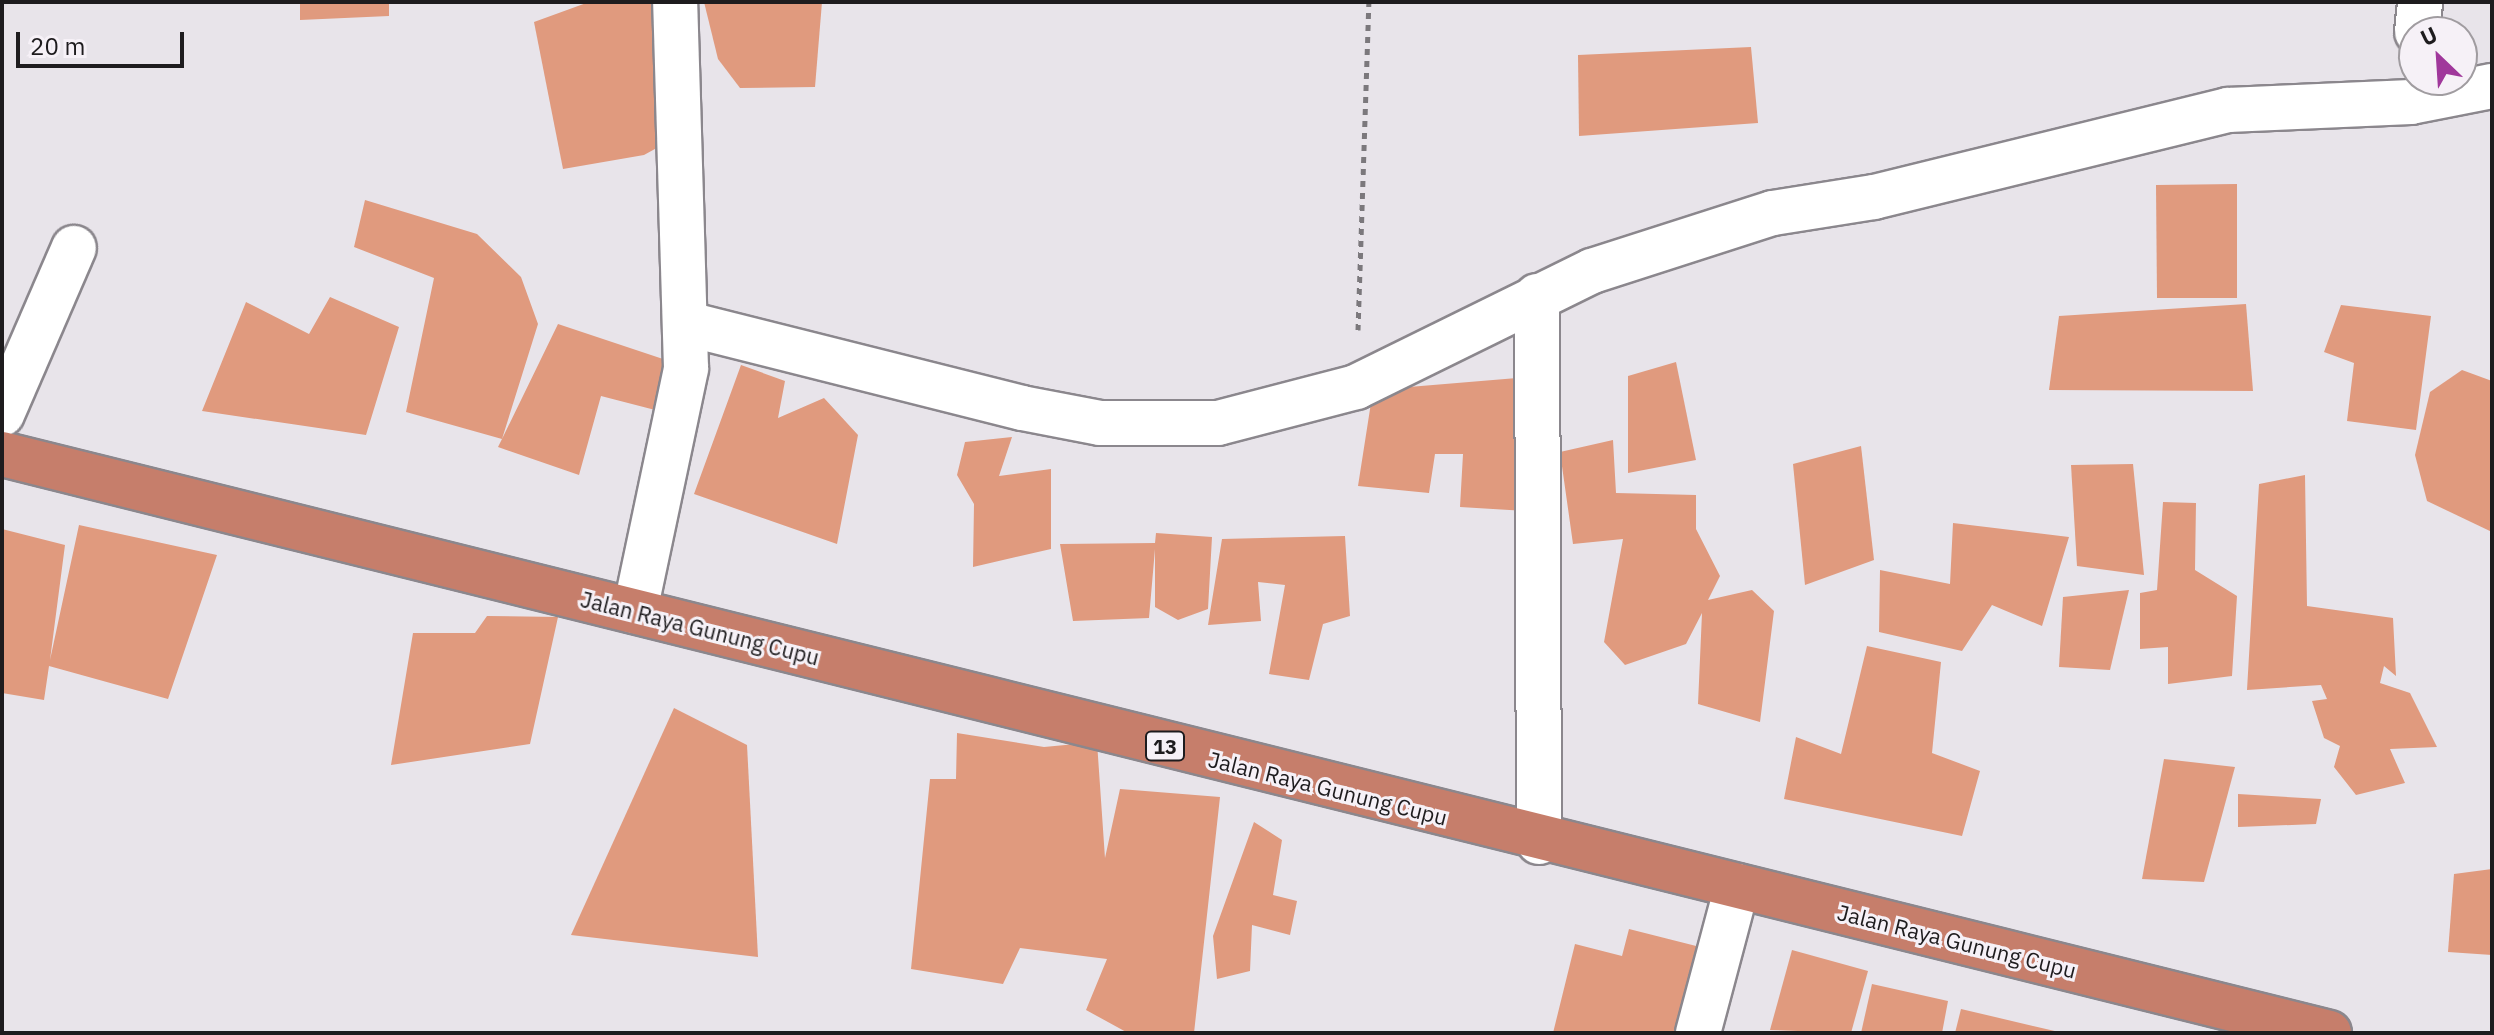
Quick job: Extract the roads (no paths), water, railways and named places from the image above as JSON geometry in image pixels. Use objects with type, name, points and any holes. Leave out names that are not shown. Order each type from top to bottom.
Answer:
[{"type":"highway","name":"Jalan Raya Gunung Cupu","points":[[2,454],[635,611],[1539,842],[1737,886],[2329,1033]]},
{"type":"street","points":[[635,611],[686,368],[688,324],[675,2]]},
{"type":"street","points":[[688,324],[1100,423],[1218,423],[1356,387],[1537,296],[1674,241],[1773,213],[1874,197],[2228,110],[2398,86]]},
{"type":"street","points":[[2,414],[74,248]]},
{"type":"street","points":[[1537,296],[1539,842]]},
{"type":"street","points":[[1698,1033],[1737,886]]}]
